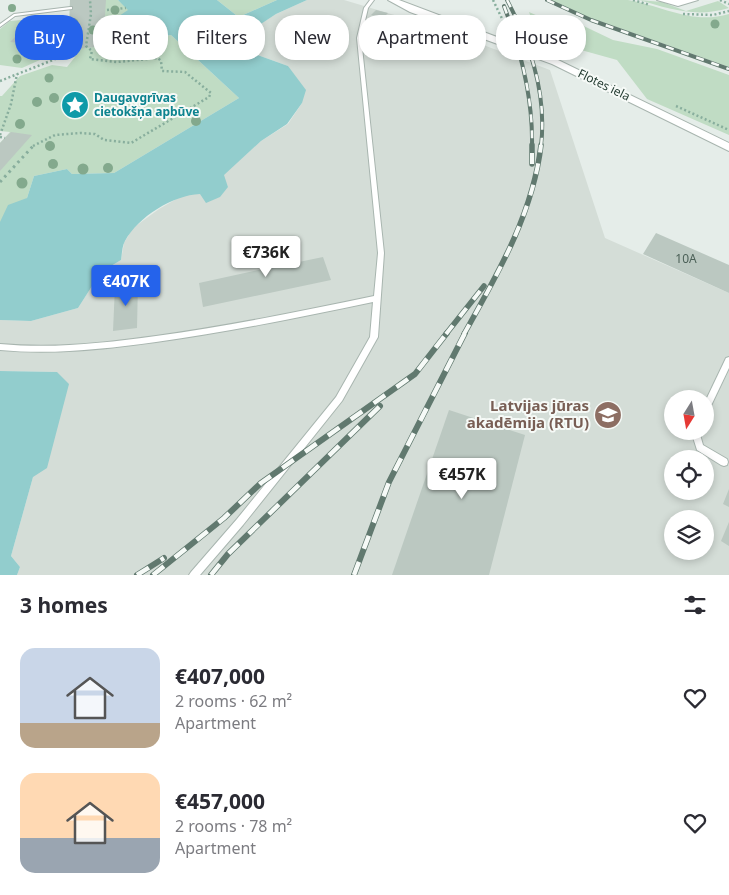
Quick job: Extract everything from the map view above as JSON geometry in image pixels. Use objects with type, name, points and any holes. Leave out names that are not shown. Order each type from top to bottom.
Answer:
[{"type":"street","name":"Flotes iela","points":[[392,0],[413,10],[496,39]]},
{"type":"street","points":[[661,0],[678,3],[694,0]]},
{"type":"street","name":"Flotes iela","points":[[550,60],[572,69],[729,147]]},
{"type":"lane","points":[[194,575],[240,522],[339,399],[374,337],[381,253],[359,38],[366,8],[372,0]]},
{"type":"lane","points":[[0,26],[14,15],[70,8]]},
{"type":"lane","points":[[0,347],[29,350],[88,349],[196,334],[378,298]]},
{"type":"lane","points":[[714,391],[729,360]]},
{"type":"lane","points":[[698,440],[700,447],[724,462]]},
{"type":"path","points":[[0,182],[36,143],[55,135],[80,133],[95,134],[104,140],[131,143],[209,97],[211,93],[185,72],[167,73],[162,70],[161,61],[158,58],[117,62],[90,59],[92,51],[86,46],[91,14],[90,0]]},
{"type":"path","points":[[493,0],[500,15]]},
{"type":"path","points":[[720,0],[729,4]]},
{"type":"path","points":[[107,10],[126,8]]},
{"type":"path","points":[[60,9],[60,15]]},
{"type":"path","points":[[0,80],[53,60]]},
{"type":"path","points":[[5,138],[0,136],[18,81],[17,74]]},
{"type":"shaded area","points":[[307,0],[344,0],[394,15],[359,15],[359,60],[486,60],[486,46],[496,50],[496,60],[523,60],[550,70],[605,238],[729,293],[729,575],[17,575],[20,567],[11,556],[33,477],[57,372],[0,371],[0,320],[31,321],[78,308],[101,272],[121,260],[124,243],[133,228],[159,209],[185,194],[200,194],[228,187],[223,175],[261,141],[288,124],[302,103],[288,66],[265,58],[265,21],[276,14]]},
{"type":"green space","points":[[70,0],[118,0],[129,10],[130,15],[93,15],[93,60],[168,60],[168,35],[171,35],[178,41],[178,60],[198,60],[239,98],[114,173],[72,174],[67,169],[34,176],[27,198],[0,235],[0,143],[10,132],[0,131],[0,96],[20,76],[52,65],[67,67],[73,60],[83,60],[83,15],[69,15]]},
{"type":"green space","points":[[217,0],[277,0],[243,15],[236,15]]},
{"type":"green space","points":[[551,0],[628,0],[690,16],[715,17],[729,14],[729,67],[586,15]]},
{"type":"green space","points":[[639,0],[662,2],[686,11],[718,1],[729,8],[717,11],[694,12],[683,11],[672,9]]},
{"type":"green space","points":[[10,21],[15,21],[15,60],[40,60],[22,68],[0,65],[0,29]]},
{"type":"green space","points":[[586,27],[613,40],[657,49],[729,75],[729,135],[647,99],[617,60],[586,51]]},
{"type":"water","points":[[118,0],[217,0],[236,15],[178,15],[178,41],[171,35],[168,35],[168,15],[120,15],[128,10]]},
{"type":"water","points":[[277,0],[307,0],[265,21],[265,15],[243,15]]},
{"type":"water","points":[[265,58],[288,66],[306,90],[302,103],[287,124],[261,141],[224,175],[228,187],[220,197],[206,203],[200,194],[179,198],[157,209],[138,224],[124,243],[121,260],[101,272],[78,308],[31,321],[0,320],[0,222],[8,205],[27,198],[34,176],[67,169],[72,174],[114,173],[239,98],[198,60],[265,60]]},
{"type":"water","points":[[0,371],[57,372],[69,384],[47,468],[33,477],[11,556],[20,567],[17,575],[0,575]]},
{"type":"building","points":[[70,0],[106,0],[105,15],[93,15],[93,47],[83,48],[83,15],[70,15]]},
{"type":"building","points":[[376,10],[388,13],[386,15],[371,15]]},
{"type":"building","points":[[11,132],[32,135],[0,171],[0,143]]},
{"type":"building","points":[[656,233],[729,265],[729,293],[643,254]]},
{"type":"building","points":[[288,244],[294,263],[323,257],[331,280],[203,307],[199,283],[268,268],[263,249]]},
{"type":"building","points":[[138,282],[137,328],[113,331],[115,286]]},
{"type":"building","points":[[449,410],[525,435],[489,575],[392,575]]},
{"type":"building","points":[[729,489],[729,507],[723,504]]},
{"type":"building","points":[[729,522],[729,546],[721,541]]},
{"type":"railway","points":[[507,0],[516,17],[535,71],[542,108],[541,146]]},
{"type":"railway","points":[[547,0],[591,20],[729,69]]},
{"type":"railway","points":[[504,6],[516,40],[525,75],[532,128],[532,164]]},
{"type":"railway","points":[[464,334],[501,266],[522,220],[537,171],[541,145]]},
{"type":"railway","points":[[446,334],[484,286]]},
{"type":"railway","points":[[153,575],[224,518],[261,483],[415,374],[447,333]]},
{"type":"railway","points":[[354,575],[389,482],[465,333]]},
{"type":"railway","points":[[211,575],[228,554],[380,406]]},
{"type":"railway","points":[[137,575],[164,558]]},
{"type":"place","name":"Daugavgrīvas cietokšņa apbūve","points":[[75,105]]},
{"type":"place","name":"Latvijas jūras akadēmija (RTU)","points":[[608,415]]}]
